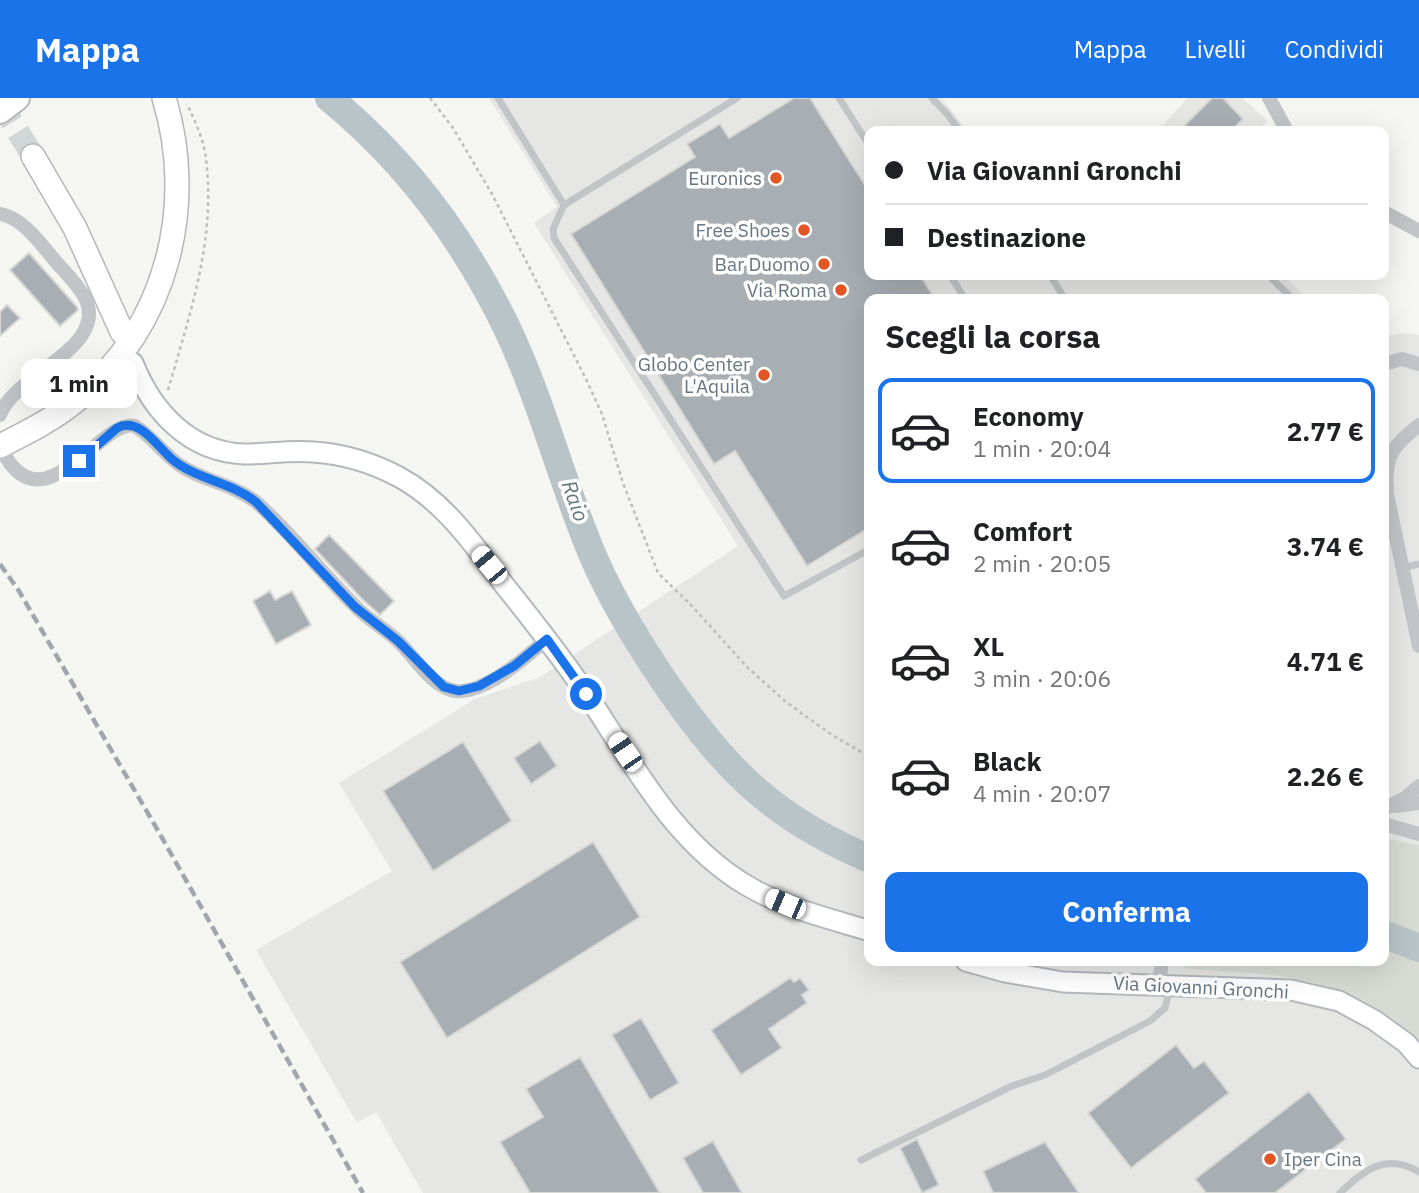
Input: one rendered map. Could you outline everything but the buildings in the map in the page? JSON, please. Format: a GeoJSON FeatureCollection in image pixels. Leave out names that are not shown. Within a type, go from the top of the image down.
{"type":"FeatureCollection","features":[{"type":"Feature","properties":{"kind":"highway"},"geometry":{"type":"LineString","coordinates":[[0,111],[18,98]]}},
{"type":"Feature","properties":{"kind":"highway"},"geometry":{"type":"LineString","coordinates":[[0,446],[34,429],[71,405],[104,374],[136,333],[158,289],[171,248],[178,205],[176,152],[164,98]]}},
{"type":"Feature","properties":{"kind":"highway"},"geometry":{"type":"LineString","coordinates":[[33,156],[75,228],[122,332]]}},
{"type":"Feature","properties":{"kind":"main road"},"geometry":{"type":"LineString","coordinates":[[133,363],[144,388],[161,413],[182,433],[216,449],[244,454],[298,451],[334,454],[378,467],[407,481],[454,523],[547,639],[667,813],[713,861],[763,894],[864,929]]}},
{"type":"Feature","properties":{"kind":"main road","name":"Via Giovanni Gronchi"},"geometry":{"type":"LineString","coordinates":[[983,966],[1063,982],[1291,990],[1339,1001],[1374,1020],[1406,1043],[1419,1058]]}},
{"type":"Feature","properties":{"kind":"street"},"geometry":{"type":"LineString","coordinates":[[1269,98],[1284,126]]}},
{"type":"Feature","properties":{"kind":"street"},"geometry":{"type":"LineString","coordinates":[[0,214],[19,223],[48,253],[84,295],[90,314],[86,330],[77,342],[18,388],[6,402],[0,415]]}},
{"type":"Feature","properties":{"kind":"street"},"geometry":{"type":"LineString","coordinates":[[1389,215],[1419,231]]}},
{"type":"Feature","properties":{"kind":"street"},"geometry":{"type":"LineString","coordinates":[[1389,363],[1402,359],[1419,364]]}},
{"type":"Feature","properties":{"kind":"street"},"geometry":{"type":"LineString","coordinates":[[0,446],[10,462],[25,475],[34,478],[50,477],[79,461],[117,428],[124,425],[135,426],[181,466],[239,491],[256,502],[355,607],[398,641],[437,682],[449,690],[465,690],[491,680],[525,658],[547,639]]}},
{"type":"Feature","properties":{"kind":"street"},"geometry":{"type":"LineString","coordinates":[[1389,458],[1398,443],[1419,425]]}},
{"type":"Feature","properties":{"kind":"street"},"geometry":{"type":"LineString","coordinates":[[1389,502],[1419,646]]}},
{"type":"Feature","properties":{"kind":"street"},"geometry":{"type":"LineString","coordinates":[[1389,805],[1419,786]]}},
{"type":"Feature","properties":{"kind":"street"},"geometry":{"type":"LineString","coordinates":[[1389,807],[1419,803]]}},
{"type":"Feature","properties":{"kind":"street"},"geometry":{"type":"LineString","coordinates":[[1389,824],[1419,828]]}},
{"type":"Feature","properties":{"kind":"street"},"geometry":{"type":"LineString","coordinates":[[1389,825],[1419,834]]}},
{"type":"Feature","properties":{"kind":"street"},"geometry":{"type":"LineString","coordinates":[[1163,966],[1165,984]]}},
{"type":"Feature","properties":{"kind":"lane"},"geometry":{"type":"LineString","coordinates":[[498,98],[564,205]]}},
{"type":"Feature","properties":{"kind":"lane"},"geometry":{"type":"LineString","coordinates":[[737,98],[564,205],[553,229],[554,238],[784,596],[864,552]]}},
{"type":"Feature","properties":{"kind":"lane"},"geometry":{"type":"LineString","coordinates":[[839,98],[864,138]]}},
{"type":"Feature","properties":{"kind":"lane"},"geometry":{"type":"LineString","coordinates":[[932,98],[956,126]]}},
{"type":"Feature","properties":{"kind":"lane"},"geometry":{"type":"LineString","coordinates":[[1273,280],[1288,294]]}},
{"type":"Feature","properties":{"kind":"lane"},"geometry":{"type":"LineString","coordinates":[[1401,568],[1419,564]]}},
{"type":"Feature","properties":{"kind":"lane"},"geometry":{"type":"LineString","coordinates":[[861,1160],[1012,1086],[1045,1075],[1150,1021],[1167,1006],[1165,984]]}},
{"type":"Feature","properties":{"kind":"lane"},"geometry":{"type":"LineString","coordinates":[[1340,1193],[1359,1176],[1380,1165],[1397,1163],[1419,1172]]}},
{"type":"Feature","properties":{"kind":"path"},"geometry":{"type":"LineString","coordinates":[[161,413],[187,325],[206,241],[208,219],[206,158],[202,140],[184,98]]}},
{"type":"Feature","properties":{"kind":"path"},"geometry":{"type":"LineString","coordinates":[[430,98],[453,128],[492,194],[586,379],[602,414],[623,483],[658,573],[748,668],[786,702],[832,735],[864,754]]}},
{"type":"Feature","properties":{"kind":"shaded area"},"geometry":{"type":"Polygon","coordinates":[[[489,98],[942,98],[963,126],[864,126],[864,280],[1288,280],[1303,294],[864,294],[864,966],[1389,966],[1389,336],[1400,333],[1419,335],[1419,1193],[423,1193],[376,1112],[357,1123],[256,950],[392,871],[339,783],[475,699],[540,677],[738,546],[534,223],[557,207],[489,98]]]}},
{"type":"Feature","properties":{"kind":"shaded area"},"geometry":{"type":"Polygon","coordinates":[[[1188,98],[1243,98],[1267,121],[1262,126],[1162,126],[1188,98]]]}},
{"type":"Feature","properties":{"kind":"shaded area"},"geometry":{"type":"Polygon","coordinates":[[[1389,839],[1419,845],[1419,1041],[1394,1019],[1368,1003],[1312,982],[1253,973],[1184,966],[1389,966],[1389,839]]]}},
{"type":"Feature","properties":{"kind":"waterway","name":"Raio"},"geometry":{"type":"LineString","coordinates":[[329,98],[383,147],[430,202],[489,293],[518,353],[588,544],[621,613],[662,678],[706,738],[751,786],[804,825],[864,856]]}},
{"type":"Feature","properties":{"kind":"waterway","name":"Raio"},"geometry":{"type":"LineString","coordinates":[[1389,936],[1419,948]]}},
{"type":"Feature","properties":{"kind":"tunnel"},"geometry":{"type":"LineString","coordinates":[[0,103],[33,156]]}},
{"type":"Feature","properties":{"kind":"railway"},"geometry":{"type":"LineString","coordinates":[[0,564],[19,591],[157,829],[363,1193]]}},
{"type":"Feature","properties":{"kind":"place","name":"Euronics"},"geometry":{"type":"Point","coordinates":[776,178]}},
{"type":"Feature","properties":{"kind":"place","name":"Free Shoes"},"geometry":{"type":"Point","coordinates":[804,230]}},
{"type":"Feature","properties":{"kind":"place","name":"Bar Duomo"},"geometry":{"type":"Point","coordinates":[824,264]}},
{"type":"Feature","properties":{"kind":"place","name":"Via Roma"},"geometry":{"type":"Point","coordinates":[841,290]}},
{"type":"Feature","properties":{"kind":"place","name":"Globo Center L'Aquila"},"geometry":{"type":"Point","coordinates":[764,375]}},
{"type":"Feature","properties":{"kind":"place","name":"Iper Cina"},"geometry":{"type":"Point","coordinates":[1270,1159]}},
{"type":"Feature","properties":{"kind":"route"},"geometry":{"type":"LineString","coordinates":[[79,461],[117,428],[131,424],[142,430],[181,466],[239,491],[256,502],[355,607],[398,641],[440,685],[459,691],[479,686],[514,666],[547,639],[586,694]]}}]}
